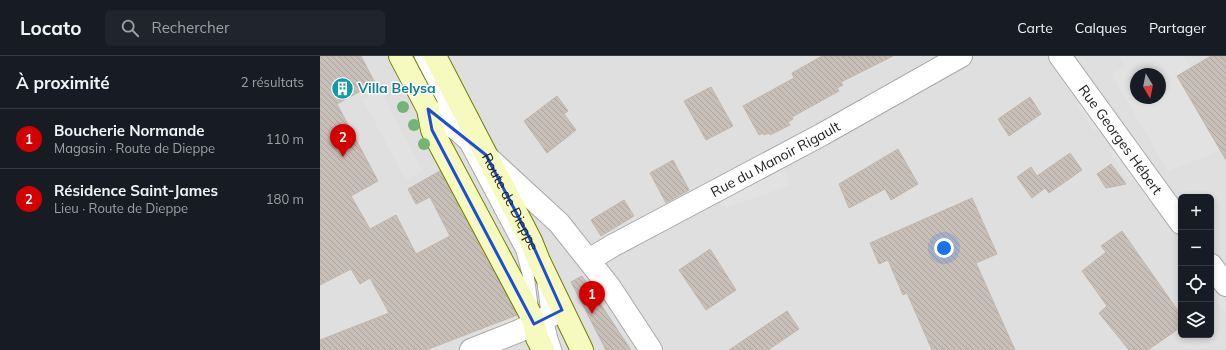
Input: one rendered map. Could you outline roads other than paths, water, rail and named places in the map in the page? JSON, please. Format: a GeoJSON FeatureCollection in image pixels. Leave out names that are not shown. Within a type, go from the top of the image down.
{"type":"FeatureCollection","features":[{"type":"Feature","properties":{"kind":"main road","name":"Route de Dieppe"},"geometry":{"type":"LineString","coordinates":[[400,56],[428,109],[432,130],[544,318],[582,350]]}},
{"type":"Feature","properties":{"kind":"main road","name":"Route de Dieppe"},"geometry":{"type":"LineString","coordinates":[[435,56],[532,241],[539,261],[544,318],[537,338],[543,350]]}},
{"type":"Feature","properties":{"kind":"street","name":"Rue du Manoir Rigault"},"geometry":{"type":"LineString","coordinates":[[589,260],[612,246],[821,135],[961,56]]}},
{"type":"Feature","properties":{"kind":"street","name":"Rue Georges Hébert"},"geometry":{"type":"LineString","coordinates":[[1060,56],[1178,219]]}},
{"type":"Feature","properties":{"kind":"street"},"geometry":{"type":"LineString","coordinates":[[428,109],[459,131],[559,223],[609,286],[651,350]]}},
{"type":"Feature","properties":{"kind":"street"},"geometry":{"type":"LineString","coordinates":[[1212,266],[1226,285]]}},
{"type":"Feature","properties":{"kind":"street"},"geometry":{"type":"LineString","coordinates":[[470,350],[544,318]]}},
{"type":"Feature","properties":{"kind":"lane"},"geometry":{"type":"LineString","coordinates":[[420,56],[522,251],[528,274],[556,350]]}},
{"type":"Feature","properties":{"kind":"place","name":"Villa Belysa"},"geometry":{"type":"Point","coordinates":[343,88]}},
{"type":"Feature","properties":{"kind":"place","name":"Résidence Saint-James"},"geometry":{"type":"Point","coordinates":[343,157]}},
{"type":"Feature","properties":{"kind":"place","name":"Boucherie Normande"},"geometry":{"type":"Point","coordinates":[592,314]}}]}
